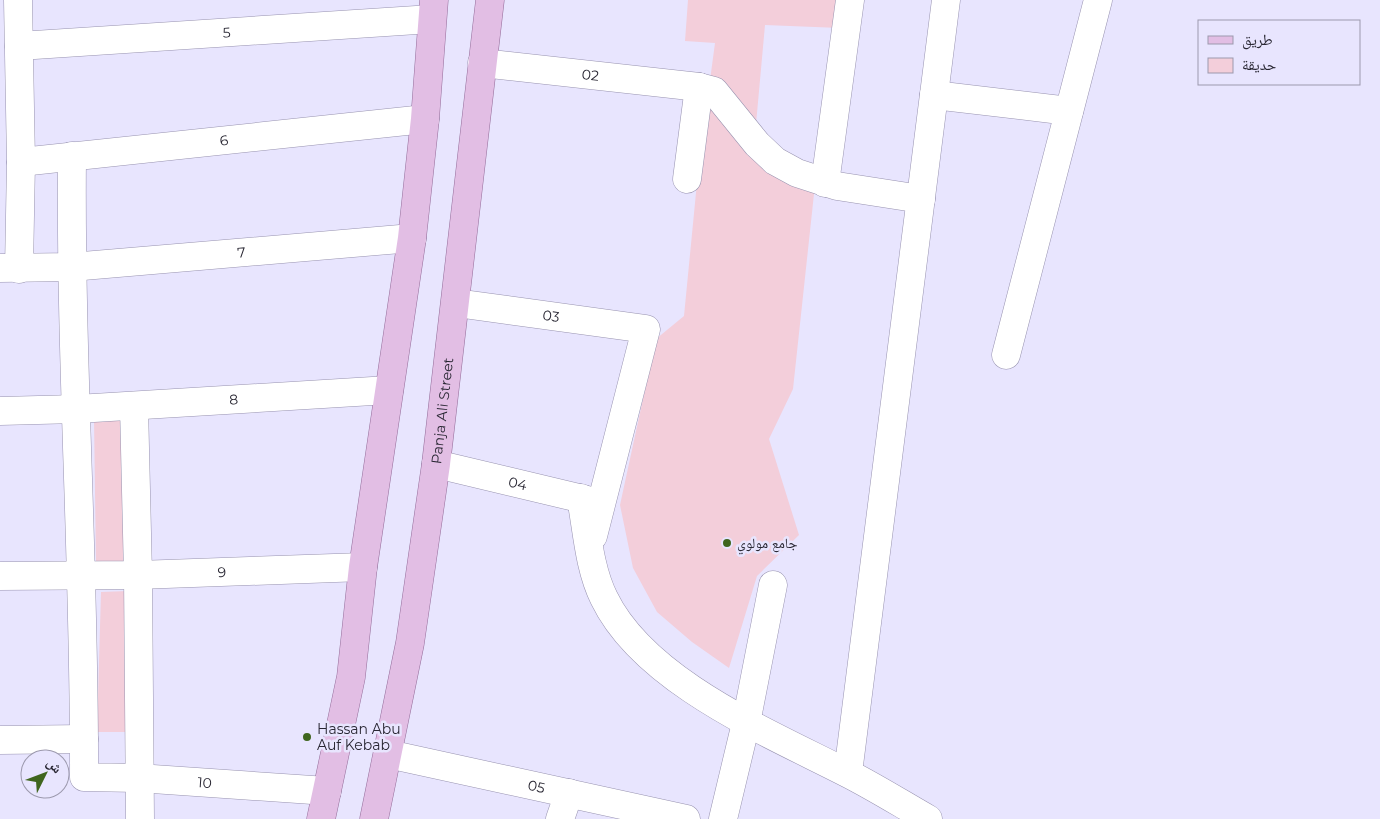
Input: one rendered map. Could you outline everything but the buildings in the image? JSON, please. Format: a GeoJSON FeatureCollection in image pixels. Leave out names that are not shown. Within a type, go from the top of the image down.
{"type":"FeatureCollection","features":[{"type":"Feature","properties":{"kind":"main road","name":"Panja Ali Street"},"geometry":{"type":"LineString","coordinates":[[374,819],[410,643],[436,464],[490,0]]}},
{"type":"Feature","properties":{"kind":"main road"},"geometry":{"type":"LineString","coordinates":[[321,819],[351,677],[363,567],[412,238],[425,119],[433,9]]}},
{"type":"Feature","properties":{"kind":"street"},"geometry":{"type":"LineString","coordinates":[[9,268],[22,162],[10,104],[19,46],[18,0]]}},
{"type":"Feature","properties":{"kind":"street"},"geometry":{"type":"LineString","coordinates":[[825,183],[850,0]]}},
{"type":"Feature","properties":{"kind":"street"},"geometry":{"type":"LineString","coordinates":[[848,773],[946,0]]}},
{"type":"Feature","properties":{"kind":"street"},"geometry":{"type":"LineString","coordinates":[[1006,354],[1098,0]]}},
{"type":"Feature","properties":{"kind":"street","name":"5"},"geometry":{"type":"LineString","coordinates":[[19,46],[433,9]]}},
{"type":"Feature","properties":{"kind":"street","name":"02"},"geometry":{"type":"LineString","coordinates":[[482,63],[699,87]]}},
{"type":"Feature","properties":{"kind":"street"},"geometry":{"type":"LineString","coordinates":[[687,179],[699,87],[714,91],[757,144],[775,161],[797,173],[825,183],[921,199]]}},
{"type":"Feature","properties":{"kind":"street"},"geometry":{"type":"LineString","coordinates":[[934,95],[1069,111]]}},
{"type":"Feature","properties":{"kind":"street","name":"6"},"geometry":{"type":"LineString","coordinates":[[22,162],[425,119]]}},
{"type":"Feature","properties":{"kind":"street"},"geometry":{"type":"LineString","coordinates":[[0,740],[84,739],[77,409],[71,267],[72,156]]}},
{"type":"Feature","properties":{"kind":"street","name":"7"},"geometry":{"type":"LineString","coordinates":[[9,268],[71,267],[412,238]]}},
{"type":"Feature","properties":{"kind":"street","name":"03"},"geometry":{"type":"LineString","coordinates":[[456,302],[646,329],[591,500]]}},
{"type":"Feature","properties":{"kind":"street","name":"8"},"geometry":{"type":"LineString","coordinates":[[0,411],[134,406],[389,390]]}},
{"type":"Feature","properties":{"kind":"street"},"geometry":{"type":"LineString","coordinates":[[134,406],[138,575],[138,778],[140,819]]}},
{"type":"Feature","properties":{"kind":"street","name":"04"},"geometry":{"type":"LineString","coordinates":[[436,464],[591,500]]}},
{"type":"Feature","properties":{"kind":"street"},"geometry":{"type":"LineString","coordinates":[[591,500],[590,547],[603,596],[614,616],[643,650],[681,681],[746,723],[848,773],[928,819]]}},
{"type":"Feature","properties":{"kind":"street","name":"9"},"geometry":{"type":"LineString","coordinates":[[0,576],[138,575],[363,567]]}},
{"type":"Feature","properties":{"kind":"street"},"geometry":{"type":"LineString","coordinates":[[723,819],[746,723],[773,585]]}},
{"type":"Feature","properties":{"kind":"street","name":"10"},"geometry":{"type":"LineString","coordinates":[[84,739],[84,776],[327,791]]}},
{"type":"Feature","properties":{"kind":"street","name":"05"},"geometry":{"type":"LineString","coordinates":[[388,754],[686,819]]}},
{"type":"Feature","properties":{"kind":"street"},"geometry":{"type":"LineString","coordinates":[[560,819],[568,793]]}},
{"type":"Feature","properties":{"kind":"green space"},"geometry":{"type":"Polygon","coordinates":[[[688,0],[842,0],[840,28],[765,25],[756,124],[772,149],[817,166],[793,389],[769,439],[799,535],[757,576],[729,668],[692,642],[657,612],[633,568],[620,505],[656,339],[684,316],[699,162],[715,43],[685,41],[688,0]]]}},
{"type":"Feature","properties":{"kind":"green space"},"geometry":{"type":"Polygon","coordinates":[[[122,418],[127,563],[96,563],[94,419],[122,418]]]}},
{"type":"Feature","properties":{"kind":"green space"},"geometry":{"type":"Polygon","coordinates":[[[128,591],[127,732],[97,732],[101,592],[128,591]]]}},
{"type":"Feature","properties":{"kind":"place","name":"جامع مولوي"},"geometry":{"type":"Point","coordinates":[727,543]}},
{"type":"Feature","properties":{"kind":"place","name":"Hassan Abu Auf Kebab"},"geometry":{"type":"Point","coordinates":[307,737]}}]}
